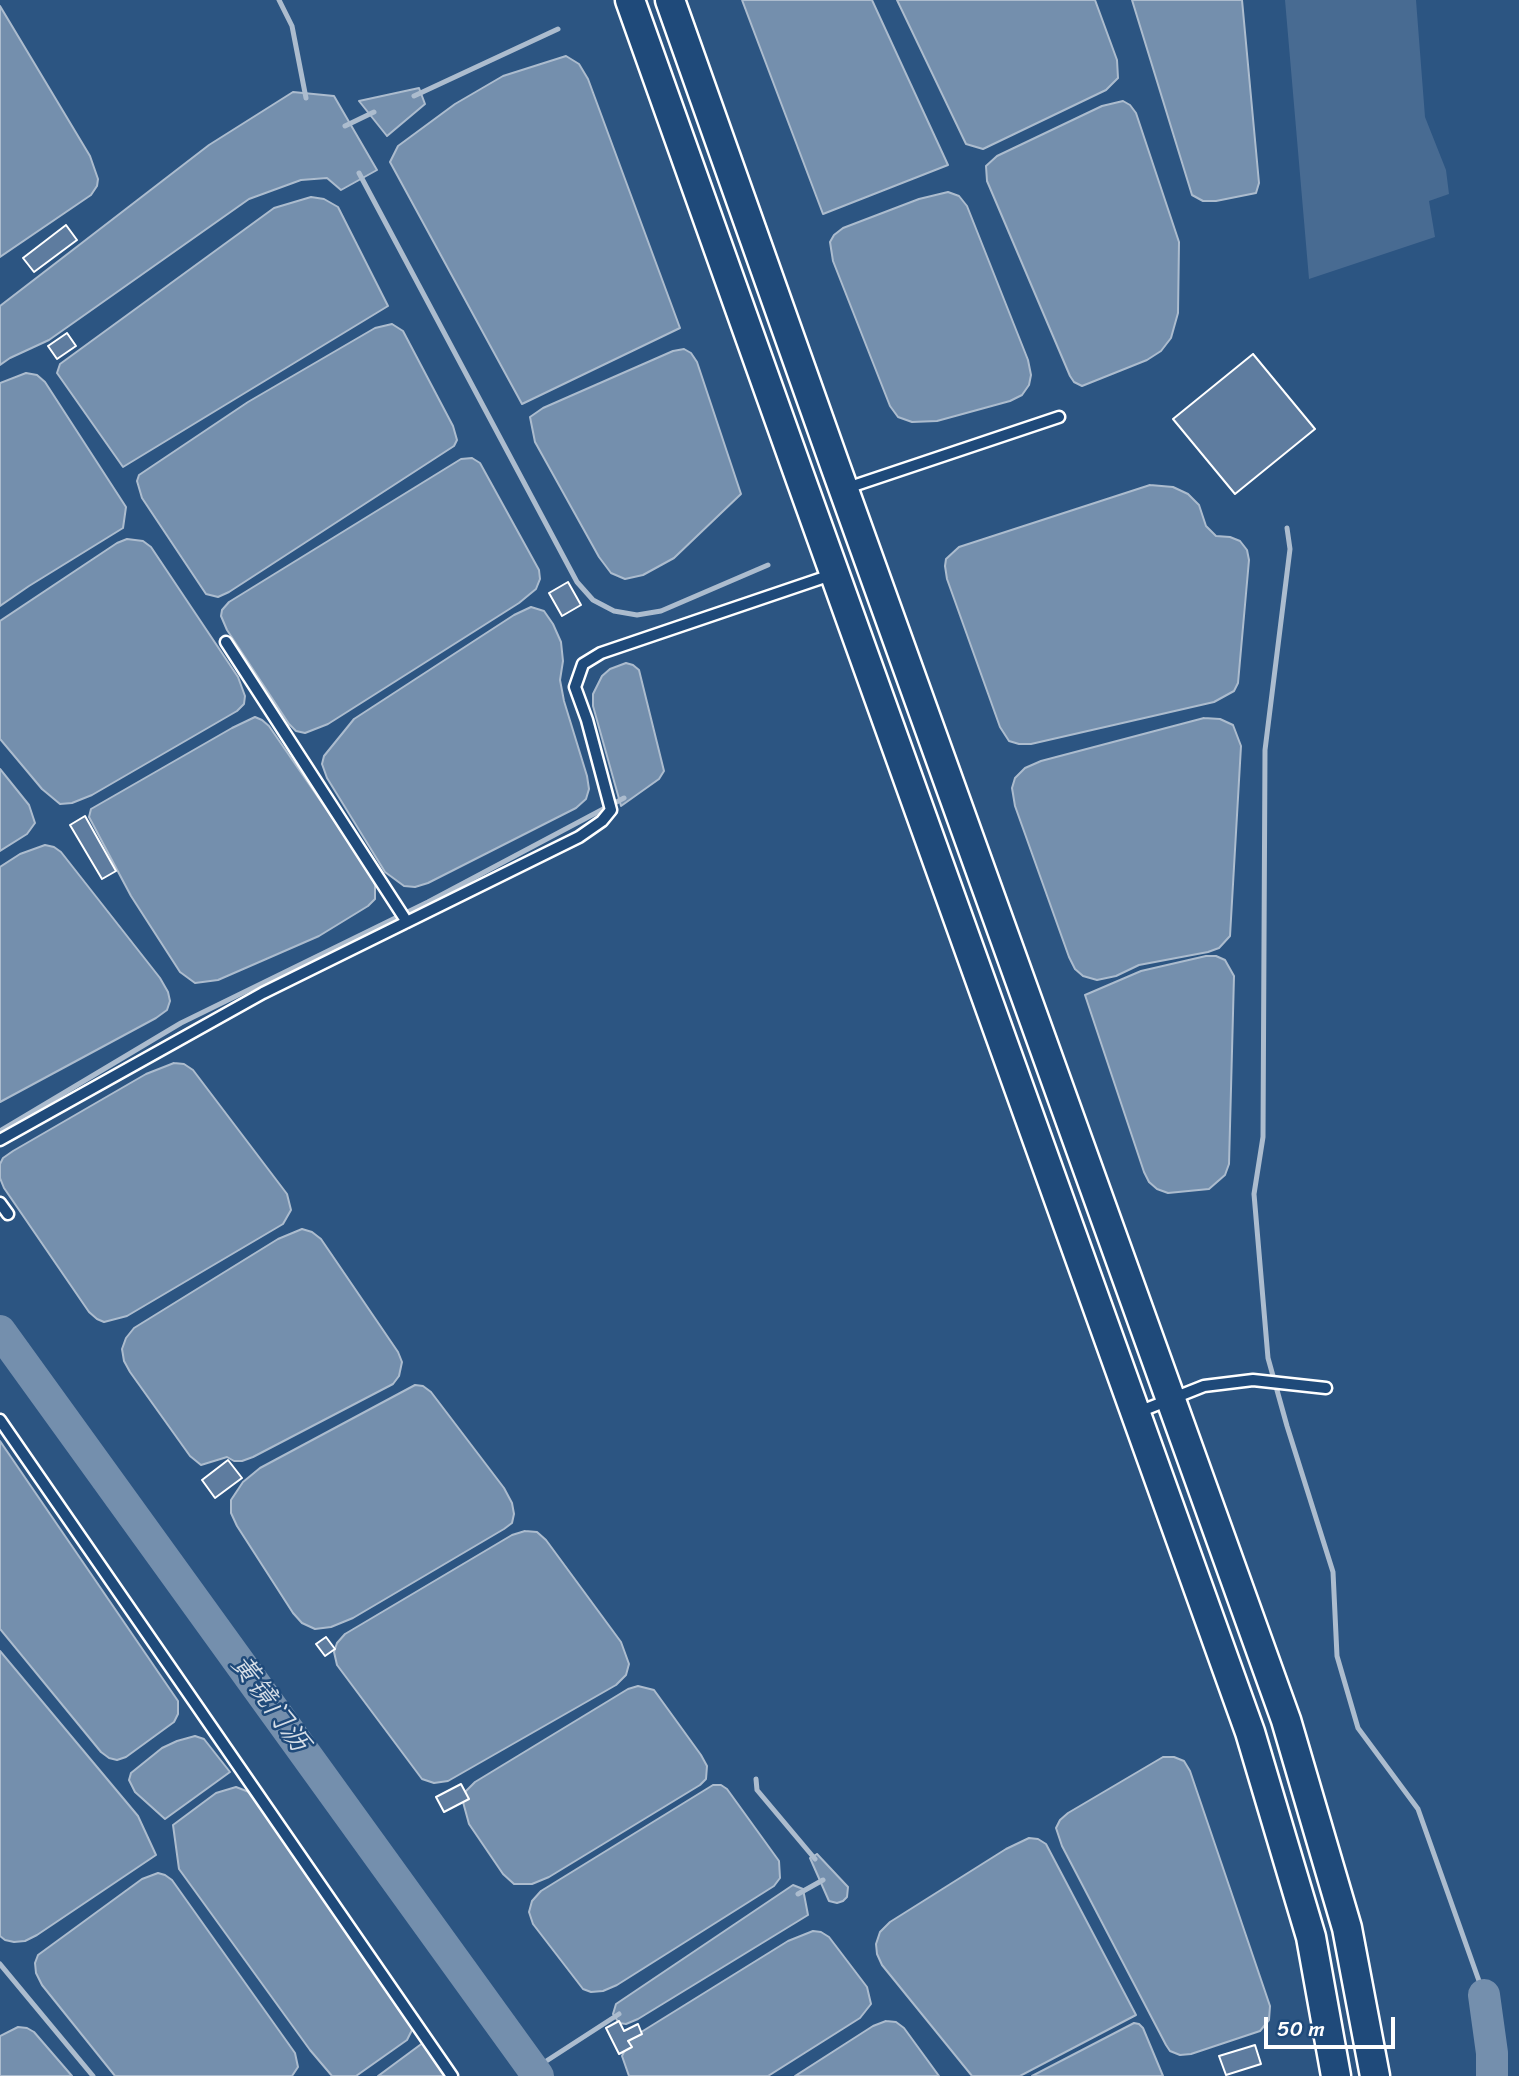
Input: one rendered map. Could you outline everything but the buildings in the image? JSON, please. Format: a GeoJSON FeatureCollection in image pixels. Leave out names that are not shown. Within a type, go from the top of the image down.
{"type":"FeatureCollection","features":[{"type":"Feature","properties":{"kind":"main road"},"geometry":{"type":"LineString","coordinates":[[631,0],[1250,1732],[1311,1937],[1336,2076]]}},
{"type":"Feature","properties":{"kind":"main road"},"geometry":{"type":"LineString","coordinates":[[670,0],[1286,1720],[1347,1928],[1375,2076]]}},
{"type":"Feature","properties":{"kind":"lane"},"geometry":{"type":"LineString","coordinates":[[844,489],[1059,416]]}},
{"type":"Feature","properties":{"kind":"lane"},"geometry":{"type":"LineString","coordinates":[[0,1140],[263,993],[579,837],[602,821],[611,810],[587,720],[575,687],[583,664],[601,653],[834,574]]}},
{"type":"Feature","properties":{"kind":"lane"},"geometry":{"type":"LineString","coordinates":[[226,642],[407,922]]}},
{"type":"Feature","properties":{"kind":"lane"},"geometry":{"type":"LineString","coordinates":[[0,1203],[8,1214]]}},
{"type":"Feature","properties":{"kind":"lane"},"geometry":{"type":"LineString","coordinates":[[1136,1413],[1204,1386],[1252,1380],[1326,1388]]}},
{"type":"Feature","properties":{"kind":"lane"},"geometry":{"type":"LineString","coordinates":[[0,1420],[452,2076]]}},
{"type":"Feature","properties":{"kind":"shaded area"},"geometry":{"type":"Polygon","coordinates":[[[742,0],[872,0],[948,165],[823,214],[742,0]]]}},
{"type":"Feature","properties":{"kind":"shaded area"},"geometry":{"type":"Polygon","coordinates":[[[897,0],[1095,0],[1117,60],[1118,78],[1106,90],[983,149],[966,144],[897,0]]]}},
{"type":"Feature","properties":{"kind":"shaded area"},"geometry":{"type":"Polygon","coordinates":[[[1132,0],[1242,0],[1259,183],[1256,193],[1216,201],[1203,201],[1192,195],[1132,0]]]}},
{"type":"Feature","properties":{"kind":"shaded area"},"geometry":{"type":"Polygon","coordinates":[[[1285,0],[1416,0],[1425,117],[1446,170],[1449,194],[1429,201],[1435,237],[1309,279],[1285,0]]]}},
{"type":"Feature","properties":{"kind":"shaded area"},"geometry":{"type":"Polygon","coordinates":[[[0,6],[90,156],[98,179],[91,195],[0,257],[0,6]]]}},
{"type":"Feature","properties":{"kind":"shaded area"},"geometry":{"type":"Polygon","coordinates":[[[566,56],[579,64],[588,79],[680,328],[522,404],[390,162],[398,146],[455,104],[503,76],[566,56]]]}},
{"type":"Feature","properties":{"kind":"shaded area"},"geometry":{"type":"Polygon","coordinates":[[[419,88],[425,104],[387,136],[359,101],[419,88]]]}},
{"type":"Feature","properties":{"kind":"shaded area"},"geometry":{"type":"Polygon","coordinates":[[[293,92],[334,96],[377,170],[341,190],[327,178],[301,180],[249,199],[49,340],[0,365],[0,306],[209,145],[293,92]]]}},
{"type":"Feature","properties":{"kind":"shaded area"},"geometry":{"type":"Polygon","coordinates":[[[1123,101],[1136,113],[1179,242],[1178,313],[1171,338],[1161,351],[1147,360],[1082,386],[1070,376],[987,181],[986,166],[997,156],[1102,106],[1123,101]]]}},
{"type":"Feature","properties":{"kind":"shaded area"},"geometry":{"type":"Polygon","coordinates":[[[948,192],[959,196],[967,206],[1028,360],[1031,375],[1029,385],[1022,395],[1010,401],[937,421],[912,422],[898,417],[890,406],[833,261],[830,242],[843,228],[919,199],[948,192]]]}},
{"type":"Feature","properties":{"kind":"shaded area"},"geometry":{"type":"Polygon","coordinates":[[[311,197],[324,199],[338,207],[388,306],[123,467],[57,373],[60,364],[274,208],[311,197]]]}},
{"type":"Feature","properties":{"kind":"shaded area"},"geometry":{"type":"Polygon","coordinates":[[[392,324],[403,331],[453,426],[457,440],[454,446],[229,592],[218,597],[206,594],[142,498],[137,481],[139,475],[248,402],[375,328],[392,324]]]}},
{"type":"Feature","properties":{"kind":"shaded area"},"geometry":{"type":"Polygon","coordinates":[[[684,349],[691,353],[697,362],[741,494],[674,558],[643,575],[625,579],[611,573],[599,557],[535,442],[530,417],[543,408],[673,351],[684,349]]]}},
{"type":"Feature","properties":{"kind":"shaded area"},"geometry":{"type":"Polygon","coordinates":[[[26,373],[37,375],[45,382],[126,507],[123,528],[0,606],[0,383],[26,373]]]}},
{"type":"Feature","properties":{"kind":"shaded area"},"geometry":{"type":"Polygon","coordinates":[[[472,458],[480,463],[539,570],[540,579],[536,589],[519,603],[328,724],[305,733],[296,731],[227,630],[221,616],[222,610],[229,602],[461,459],[472,458]]]}},
{"type":"Feature","properties":{"kind":"shaded area"},"geometry":{"type":"Polygon","coordinates":[[[1150,485],[1173,487],[1188,494],[1199,505],[1206,526],[1216,536],[1240,541],[1247,550],[1249,560],[1238,683],[1234,691],[1214,702],[1031,744],[1009,741],[1000,727],[947,579],[946,559],[959,547],[1150,485]]]}},
{"type":"Feature","properties":{"kind":"shaded area"},"geometry":{"type":"Polygon","coordinates":[[[127,539],[143,541],[151,547],[238,677],[245,696],[244,704],[237,711],[92,795],[72,803],[60,804],[42,789],[0,739],[0,621],[127,539]]]}},
{"type":"Feature","properties":{"kind":"shaded area"},"geometry":{"type":"Polygon","coordinates":[[[531,607],[544,611],[561,642],[563,661],[560,680],[587,776],[589,789],[586,799],[576,808],[428,883],[415,887],[404,886],[385,872],[327,778],[322,764],[324,756],[354,719],[514,615],[531,607]]]}},
{"type":"Feature","properties":{"kind":"shaded area"},"geometry":{"type":"Polygon","coordinates":[[[626,663],[639,670],[664,771],[659,779],[621,806],[593,706],[593,694],[602,676],[610,669],[626,663]]]}},
{"type":"Feature","properties":{"kind":"shaded area"},"geometry":{"type":"Polygon","coordinates":[[[255,717],[269,726],[371,874],[375,885],[375,899],[319,936],[218,980],[195,983],[180,972],[131,896],[89,817],[91,809],[255,717]]]}},
{"type":"Feature","properties":{"kind":"shaded area"},"geometry":{"type":"Polygon","coordinates":[[[1204,718],[1220,719],[1233,725],[1241,746],[1230,936],[1219,948],[1208,952],[1139,965],[1116,976],[1097,980],[1083,976],[1075,969],[1069,957],[1015,806],[1012,788],[1015,778],[1025,768],[1041,761],[1204,718]]]}},
{"type":"Feature","properties":{"kind":"shaded area"},"geometry":{"type":"Polygon","coordinates":[[[0,769],[29,805],[35,823],[27,834],[0,851],[0,769]]]}},
{"type":"Feature","properties":{"kind":"shaded area"},"geometry":{"type":"Polygon","coordinates":[[[45,845],[61,852],[160,978],[170,1001],[167,1010],[156,1018],[0,1102],[0,867],[20,854],[45,845]]]}},
{"type":"Feature","properties":{"kind":"shaded area"},"geometry":{"type":"Polygon","coordinates":[[[1206,956],[1225,960],[1234,976],[1229,1164],[1225,1175],[1209,1189],[1168,1193],[1149,1182],[1144,1172],[1085,995],[1141,971],[1206,956]]]}},
{"type":"Feature","properties":{"kind":"shaded area"},"geometry":{"type":"Polygon","coordinates":[[[174,1063],[184,1064],[193,1070],[287,1194],[291,1210],[283,1224],[127,1316],[104,1322],[89,1312],[4,1188],[0,1178],[0,1164],[3,1158],[13,1151],[146,1074],[174,1063]]]}},
{"type":"Feature","properties":{"kind":"shaded area"},"geometry":{"type":"Polygon","coordinates":[[[302,1229],[321,1239],[398,1352],[402,1362],[399,1376],[393,1384],[253,1457],[234,1461],[227,1457],[201,1465],[190,1456],[130,1372],[122,1349],[126,1338],[134,1328],[278,1239],[302,1229]]]}},
{"type":"Feature","properties":{"kind":"shaded area"},"geometry":{"type":"Polygon","coordinates":[[[415,1385],[423,1386],[431,1392],[504,1488],[512,1503],[512,1523],[353,1618],[331,1627],[315,1629],[302,1623],[293,1613],[237,1526],[231,1513],[231,1500],[243,1482],[260,1468],[415,1385]]]}},
{"type":"Feature","properties":{"kind":"shaded area"},"geometry":{"type":"Polygon","coordinates":[[[0,1441],[178,1701],[178,1714],[174,1722],[126,1757],[117,1760],[101,1752],[0,1629],[0,1441]]]}},
{"type":"Feature","properties":{"kind":"shaded area"},"geometry":{"type":"Polygon","coordinates":[[[525,1531],[537,1532],[546,1540],[621,1642],[629,1664],[626,1675],[616,1685],[448,1781],[434,1783],[422,1779],[337,1665],[334,1652],[337,1643],[345,1634],[512,1535],[525,1531]]]}},
{"type":"Feature","properties":{"kind":"shaded area"},"geometry":{"type":"Polygon","coordinates":[[[0,1651],[138,1816],[156,1855],[37,1935],[25,1941],[14,1942],[0,1936],[0,1651]]]}},
{"type":"Feature","properties":{"kind":"shaded area"},"geometry":{"type":"Polygon","coordinates":[[[638,1686],[654,1690],[701,1755],[707,1766],[706,1779],[549,1877],[532,1884],[514,1884],[503,1874],[469,1824],[463,1802],[466,1791],[475,1782],[628,1689],[638,1686]]]}},
{"type":"Feature","properties":{"kind":"shaded area"},"geometry":{"type":"Polygon","coordinates":[[[195,1736],[204,1739],[230,1772],[165,1819],[135,1792],[129,1780],[131,1773],[162,1748],[195,1736]]]}},
{"type":"Feature","properties":{"kind":"shaded area"},"geometry":{"type":"Polygon","coordinates":[[[1163,1757],[1184,1761],[1190,1771],[1270,2006],[1269,2020],[1260,2031],[1191,2054],[1180,2055],[1170,2051],[1166,2045],[1062,1846],[1056,1828],[1068,1813],[1163,1757]]]}},
{"type":"Feature","properties":{"kind":"shaded area"},"geometry":{"type":"Polygon","coordinates":[[[713,1785],[721,1785],[727,1789],[779,1861],[780,1878],[774,1886],[617,1985],[603,1991],[591,1992],[583,1989],[533,1924],[529,1912],[532,1901],[541,1891],[713,1785]]]}},
{"type":"Feature","properties":{"kind":"shaded area"},"geometry":{"type":"Polygon","coordinates":[[[236,1787],[249,1792],[410,2019],[412,2030],[407,2040],[356,2076],[332,2076],[310,2050],[179,1869],[173,1825],[216,1793],[236,1787]]]}},
{"type":"Feature","properties":{"kind":"shaded area"},"geometry":{"type":"Polygon","coordinates":[[[1029,1838],[1046,1844],[1136,2015],[1020,2076],[972,2076],[882,1965],[876,1944],[880,1932],[890,1922],[1006,1849],[1029,1838]]]}},
{"type":"Feature","properties":{"kind":"shaded area"},"geometry":{"type":"Polygon","coordinates":[[[817,1854],[848,1887],[847,1897],[843,1901],[829,1901],[810,1858],[817,1854]]]}},
{"type":"Feature","properties":{"kind":"shaded area"},"geometry":{"type":"Polygon","coordinates":[[[158,1873],[172,1880],[295,2053],[298,2067],[292,2076],[115,2076],[42,1985],[36,1973],[38,1955],[142,1879],[158,1873]]]}},
{"type":"Feature","properties":{"kind":"shaded area"},"geometry":{"type":"Polygon","coordinates":[[[793,1885],[803,1889],[808,1915],[638,2019],[626,2024],[619,2023],[613,2014],[616,2004],[793,1885]]]}},
{"type":"Feature","properties":{"kind":"shaded area"},"geometry":{"type":"Polygon","coordinates":[[[813,1931],[829,1937],[867,1987],[871,2004],[860,2018],[768,2076],[629,2076],[622,2056],[630,2039],[788,1941],[813,1931]]]}},
{"type":"Feature","properties":{"kind":"shaded area"},"geometry":{"type":"Polygon","coordinates":[[[886,2021],[896,2022],[904,2028],[939,2076],[795,2076],[873,2026],[886,2021]]]}},
{"type":"Feature","properties":{"kind":"shaded area"},"geometry":{"type":"Polygon","coordinates":[[[1134,2023],[1143,2028],[1163,2076],[1032,2076],[1134,2023]]]}},
{"type":"Feature","properties":{"kind":"shaded area"},"geometry":{"type":"Polygon","coordinates":[[[18,2027],[34,2032],[72,2076],[0,2076],[0,2036],[18,2027]]]}},
{"type":"Feature","properties":{"kind":"shaded area"},"geometry":{"type":"Polygon","coordinates":[[[424,2042],[447,2076],[378,2076],[424,2042]]]}},
{"type":"Feature","properties":{"kind":"waterway"},"geometry":{"type":"LineString","coordinates":[[279,0],[292,26],[306,98]]}},
{"type":"Feature","properties":{"kind":"waterway"},"geometry":{"type":"LineString","coordinates":[[414,96],[558,29]]}},
{"type":"Feature","properties":{"kind":"waterway"},"geometry":{"type":"LineString","coordinates":[[345,126],[374,112]]}},
{"type":"Feature","properties":{"kind":"waterway"},"geometry":{"type":"LineString","coordinates":[[359,173],[577,582],[593,600],[614,611],[637,615],[661,611],[768,565]]}},
{"type":"Feature","properties":{"kind":"waterway"},"geometry":{"type":"LineString","coordinates":[[1287,528],[1290,549],[1265,750],[1263,1137],[1254,1194],[1268,1358],[1333,1572],[1337,1656],[1358,1728],[1418,1809],[1484,1995]]}},
{"type":"Feature","properties":{"kind":"waterway"},"geometry":{"type":"LineString","coordinates":[[0,1131],[181,1023],[428,902],[624,798]]}},
{"type":"Feature","properties":{"kind":"waterway","name":"黄镜门沥"},"geometry":{"type":"LineString","coordinates":[[0,1331],[538,2076]]}},
{"type":"Feature","properties":{"kind":"waterway"},"geometry":{"type":"LineString","coordinates":[[756,1779],[757,1790],[815,1859]]}},
{"type":"Feature","properties":{"kind":"waterway"},"geometry":{"type":"LineString","coordinates":[[798,1894],[823,1880]]}},
{"type":"Feature","properties":{"kind":"waterway"},"geometry":{"type":"LineString","coordinates":[[0,1964],[93,2076]]}},
{"type":"Feature","properties":{"kind":"waterway"},"geometry":{"type":"LineString","coordinates":[[1484,1995],[1492,2053],[1492,2076]]}},
{"type":"Feature","properties":{"kind":"waterway"},"geometry":{"type":"LineString","coordinates":[[534,2069],[619,2014]]}}]}
